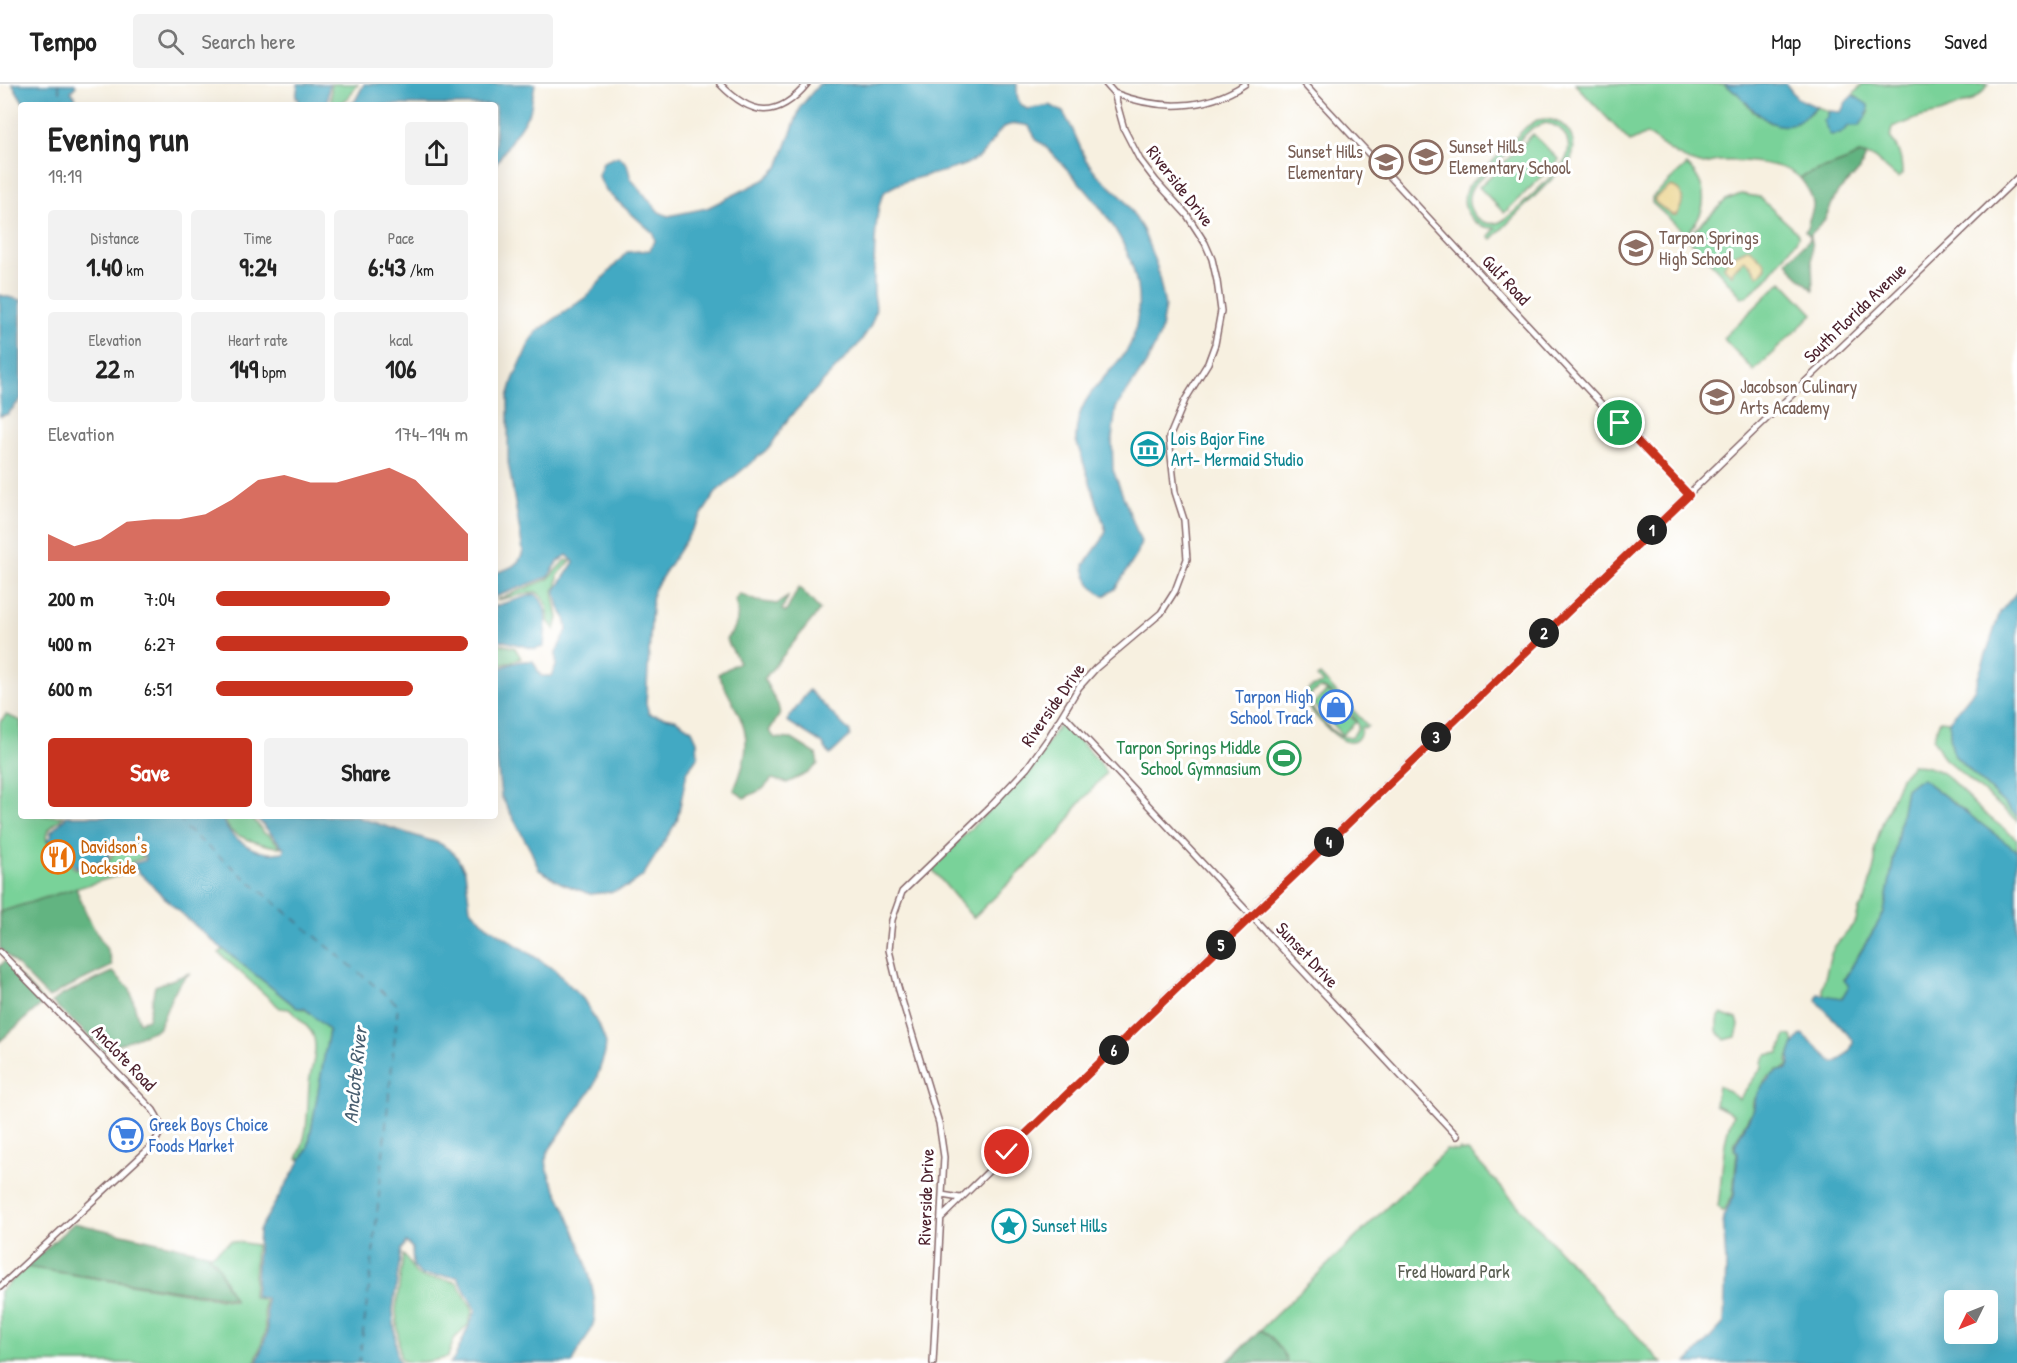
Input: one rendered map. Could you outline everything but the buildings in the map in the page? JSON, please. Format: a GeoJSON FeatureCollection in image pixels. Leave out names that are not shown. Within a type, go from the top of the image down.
{"type":"FeatureCollection","features":[{"type":"Feature","properties":{"kind":"street"},"geometry":{"type":"LineString","coordinates":[[720,84],[732,96],[748,106],[765,110],[774,109],[791,100],[807,84]]}},
{"type":"Feature","properties":{"kind":"street","name":"Riverside Drive"},"geometry":{"type":"LineString","coordinates":[[933,1363],[942,1217],[943,1143],[889,950],[892,920],[902,892],[992,806],[1027,768],[1079,687],[1096,668],[1156,618],[1166,607],[1175,591],[1187,559],[1187,545],[1184,520],[1174,492],[1169,438],[1185,400],[1208,363],[1218,334],[1221,311],[1217,281],[1212,259],[1205,243],[1187,215],[1140,160],[1124,129],[1114,93],[1106,84]]}},
{"type":"Feature","properties":{"kind":"street"},"geometry":{"type":"LineString","coordinates":[[1114,93],[1141,102],[1176,106],[1202,103],[1222,97],[1245,84]]}},
{"type":"Feature","properties":{"kind":"street","name":"Gulf Road"},"geometry":{"type":"LineString","coordinates":[[1304,84],[1689,495]]}},
{"type":"Feature","properties":{"kind":"street","name":"South Florida Avenue"},"geometry":{"type":"LineString","coordinates":[[942,1217],[1171,992],[2017,178]]}},
{"type":"Feature","properties":{"kind":"street","name":"Sunset Drive"},"geometry":{"type":"LineString","coordinates":[[1063,714],[1457,1136]]}},
{"type":"Feature","properties":{"kind":"street","name":"Anclote Road"},"geometry":{"type":"LineString","coordinates":[[0,952],[153,1110],[160,1121],[161,1130],[151,1147],[0,1287]]}},
{"type":"Feature","properties":{"kind":"street"},"geometry":{"type":"LineString","coordinates":[[942,1195],[960,1198]]}},
{"type":"Feature","properties":{"kind":"green space"},"geometry":{"type":"Polygon","coordinates":[[[331,84],[358,84],[343,102],[331,102],[331,84]]]}},
{"type":"Feature","properties":{"kind":"green space"},"geometry":{"type":"Polygon","coordinates":[[[1575,84],[1724,84],[1738,93],[1753,111],[1771,123],[1806,116],[1817,107],[1829,111],[1827,117],[1840,134],[1849,126],[1859,126],[1869,112],[1853,95],[1862,84],[1989,84],[1982,93],[1970,101],[1892,128],[1890,137],[1898,150],[1901,164],[1902,174],[1898,178],[1873,157],[1859,154],[1800,178],[1784,168],[1761,163],[1719,161],[1700,164],[1693,162],[1679,156],[1646,134],[1630,142],[1575,84]]]}},
{"type":"Feature","properties":{"kind":"green space"},"geometry":{"type":"Polygon","coordinates":[[[1546,119],[1560,123],[1565,128],[1572,139],[1571,160],[1492,239],[1489,236],[1496,228],[1480,225],[1466,210],[1464,203],[1467,187],[1526,127],[1537,120],[1546,119]],[[1546,123],[1532,128],[1473,186],[1469,195],[1470,209],[1478,218],[1492,224],[1500,222],[1514,212],[1565,161],[1568,155],[1568,142],[1563,132],[1546,123]]]}},
{"type":"Feature","properties":{"kind":"green space"},"geometry":{"type":"Polygon","coordinates":[[[1533,134],[1559,160],[1504,213],[1479,187],[1533,134]]]}},
{"type":"Feature","properties":{"kind":"green space"},"geometry":{"type":"Polygon","coordinates":[[[1859,154],[1866,156],[1860,170],[1837,193],[1824,221],[1811,234],[1813,290],[1794,272],[1787,261],[1810,239],[1805,231],[1808,228],[1813,203],[1800,178],[1859,154]]]}},
{"type":"Feature","properties":{"kind":"green space"},"geometry":{"type":"Polygon","coordinates":[[[1687,165],[1700,182],[1703,200],[1699,217],[1686,234],[1652,203],[1652,197],[1687,165]]]}},
{"type":"Feature","properties":{"kind":"green space"},"geometry":{"type":"Polygon","coordinates":[[[1741,194],[1759,197],[1799,234],[1797,240],[1766,279],[1746,297],[1742,297],[1687,237],[1726,200],[1741,194]]]}},
{"type":"Feature","properties":{"kind":"green space"},"geometry":{"type":"Polygon","coordinates":[[[1782,281],[1813,314],[1754,371],[1723,338],[1782,281]]]}},
{"type":"Feature","properties":{"kind":"green space"},"geometry":{"type":"Polygon","coordinates":[[[565,560],[571,561],[558,575],[557,585],[553,591],[558,618],[555,630],[548,621],[544,601],[536,592],[498,600],[498,599],[548,579],[565,560]]]}},
{"type":"Feature","properties":{"kind":"green space"},"geometry":{"type":"Polygon","coordinates":[[[799,587],[820,610],[764,679],[778,705],[780,714],[769,731],[775,738],[792,739],[816,754],[818,764],[808,773],[787,783],[772,779],[763,789],[744,798],[734,790],[745,756],[744,730],[718,674],[739,662],[726,639],[737,621],[735,600],[740,594],[756,601],[777,604],[788,597],[782,610],[786,612],[799,587]]]}},
{"type":"Feature","properties":{"kind":"green space"},"geometry":{"type":"Polygon","coordinates":[[[498,643],[515,648],[521,658],[498,666],[498,643]]]}},
{"type":"Feature","properties":{"kind":"green space"},"geometry":{"type":"Polygon","coordinates":[[[1320,675],[1368,726],[1365,728],[1362,726],[1355,741],[1350,742],[1337,737],[1321,722],[1308,705],[1306,694],[1308,690],[1323,684],[1317,677],[1320,675]],[[1320,688],[1311,694],[1309,701],[1311,707],[1335,733],[1347,737],[1353,736],[1358,728],[1354,717],[1337,698],[1320,688]]]}},
{"type":"Feature","properties":{"kind":"green space"},"geometry":{"type":"Polygon","coordinates":[[[1327,691],[1356,722],[1342,735],[1313,704],[1327,691]]]}},
{"type":"Feature","properties":{"kind":"green space"},"geometry":{"type":"Polygon","coordinates":[[[6,715],[18,720],[18,819],[60,819],[48,831],[46,839],[52,848],[55,848],[75,869],[110,860],[111,854],[139,845],[143,858],[131,862],[133,871],[0,912],[0,722],[6,715]]]}},
{"type":"Feature","properties":{"kind":"green space"},"geometry":{"type":"Polygon","coordinates":[[[1940,720],[1949,721],[1955,756],[2017,816],[2017,821],[1944,758],[1933,739],[1940,720]]]}},
{"type":"Feature","properties":{"kind":"green space"},"geometry":{"type":"Polygon","coordinates":[[[1062,721],[1101,764],[1106,773],[1076,808],[1059,835],[973,918],[931,868],[1028,772],[1062,721]]]}},
{"type":"Feature","properties":{"kind":"green space"},"geometry":{"type":"Polygon","coordinates":[[[1912,765],[1933,768],[1949,778],[1976,806],[2017,839],[2017,851],[1928,783],[1906,789],[1884,913],[1844,979],[1849,986],[1842,998],[1824,996],[1822,989],[1831,954],[1856,921],[1859,909],[1865,901],[1875,863],[1875,847],[1882,824],[1901,777],[1912,765]]]}},
{"type":"Feature","properties":{"kind":"green space"},"geometry":{"type":"Polygon","coordinates":[[[224,819],[253,819],[264,833],[281,847],[254,842],[240,836],[230,830],[224,819]]]}},
{"type":"Feature","properties":{"kind":"green space"},"geometry":{"type":"Polygon","coordinates":[[[76,888],[92,925],[109,953],[112,966],[49,998],[0,948],[0,912],[76,888]]]}},
{"type":"Feature","properties":{"kind":"green space"},"geometry":{"type":"Polygon","coordinates":[[[224,949],[297,1008],[310,1013],[329,1030],[308,1148],[301,1159],[297,1159],[306,1131],[310,1079],[315,1052],[312,1033],[289,1009],[280,1008],[219,953],[224,949]]]}},
{"type":"Feature","properties":{"kind":"green space"},"geometry":{"type":"Polygon","coordinates":[[[5,961],[44,1002],[0,1041],[0,966],[5,961]]]}},
{"type":"Feature","properties":{"kind":"green space"},"geometry":{"type":"Polygon","coordinates":[[[113,972],[130,989],[139,1022],[148,1019],[155,986],[190,973],[174,992],[158,1029],[104,1050],[52,1002],[64,994],[113,972]]]}},
{"type":"Feature","properties":{"kind":"green space"},"geometry":{"type":"Polygon","coordinates":[[[1721,1014],[1737,1018],[1739,1025],[1736,1037],[1725,1040],[1717,1031],[1717,1020],[1721,1014]]]}},
{"type":"Feature","properties":{"kind":"green space"},"geometry":{"type":"Polygon","coordinates":[[[1786,1035],[1792,1036],[1794,1044],[1787,1061],[1789,1066],[1780,1071],[1777,1070],[1775,1074],[1766,1078],[1753,1101],[1753,1109],[1735,1142],[1734,1150],[1737,1152],[1733,1195],[1724,1211],[1721,1211],[1718,1206],[1723,1160],[1726,1137],[1733,1114],[1715,1105],[1718,1085],[1739,1099],[1762,1067],[1766,1055],[1779,1053],[1786,1035]]]}},
{"type":"Feature","properties":{"kind":"green space","name":"Fred Howard Park"},"geometry":{"type":"Polygon","coordinates":[[[1460,1149],[1468,1151],[1662,1363],[1226,1363],[1446,1150],[1459,1151],[1460,1149]]]}},
{"type":"Feature","properties":{"kind":"green space"},"geometry":{"type":"Polygon","coordinates":[[[74,1223],[211,1254],[209,1257],[219,1267],[224,1282],[234,1299],[26,1267],[74,1223]]]}},
{"type":"Feature","properties":{"kind":"green space"},"geometry":{"type":"Polygon","coordinates":[[[231,1241],[256,1245],[253,1297],[264,1300],[265,1333],[255,1363],[0,1363],[0,1291],[26,1267],[234,1301],[215,1261],[209,1257],[231,1241]]]}},
{"type":"Feature","properties":{"kind":"green space"},"geometry":{"type":"Polygon","coordinates":[[[403,1255],[418,1275],[457,1283],[473,1309],[468,1325],[454,1339],[448,1357],[420,1362],[403,1361],[400,1357],[396,1310],[403,1255]]]}},
{"type":"Feature","properties":{"kind":"green space"},"geometry":{"type":"Polygon","coordinates":[[[1260,1330],[1276,1344],[1284,1354],[1287,1363],[1228,1363],[1260,1330]]]}},
{"type":"Feature","properties":{"kind":"sand"},"geometry":{"type":"Polygon","coordinates":[[[1671,186],[1679,191],[1682,198],[1681,207],[1676,215],[1672,215],[1654,199],[1671,186]]]}},
{"type":"Feature","properties":{"kind":"sand"},"geometry":{"type":"Polygon","coordinates":[[[1749,248],[1764,262],[1766,267],[1758,276],[1752,266],[1744,260],[1732,275],[1724,267],[1728,258],[1749,248]]]}},
{"type":"Feature","properties":{"kind":"water"},"geometry":{"type":"Polygon","coordinates":[[[12,84],[75,84],[76,86],[71,91],[78,102],[23,102],[12,84]]]}},
{"type":"Feature","properties":{"kind":"water"},"geometry":{"type":"Polygon","coordinates":[[[298,84],[329,84],[327,102],[298,102],[299,99],[296,98],[298,84]]]}},
{"type":"Feature","properties":{"kind":"water"},"geometry":{"type":"Polygon","coordinates":[[[364,84],[535,84],[530,112],[498,160],[498,102],[355,101],[364,84]]]}},
{"type":"Feature","properties":{"kind":"water"},"geometry":{"type":"Polygon","coordinates":[[[819,84],[1017,84],[1017,95],[1023,107],[1027,109],[1050,105],[1063,112],[1086,160],[1097,174],[1124,199],[1143,230],[1157,267],[1165,306],[1160,335],[1146,364],[1116,408],[1112,438],[1113,470],[1141,542],[1137,555],[1115,589],[1104,596],[1093,587],[1084,565],[1106,531],[1076,440],[1077,426],[1080,413],[1091,392],[1127,350],[1133,338],[1137,320],[1138,294],[1133,269],[1124,246],[1111,223],[1078,181],[1043,144],[1037,141],[1029,126],[1009,125],[1003,128],[983,153],[965,165],[907,181],[886,191],[882,197],[876,223],[874,295],[876,308],[868,330],[858,345],[788,419],[770,447],[717,491],[653,591],[646,703],[649,714],[675,719],[692,730],[697,741],[698,756],[687,772],[677,821],[643,876],[629,886],[612,892],[590,894],[561,883],[539,870],[501,796],[498,770],[498,670],[513,663],[533,661],[541,676],[551,676],[556,666],[556,652],[567,630],[565,617],[559,608],[555,591],[574,562],[567,555],[558,562],[548,577],[498,596],[498,572],[516,563],[523,551],[508,462],[508,397],[513,380],[536,332],[586,297],[627,252],[650,250],[655,241],[653,233],[607,192],[598,176],[603,162],[618,156],[627,164],[631,179],[659,212],[668,216],[707,208],[764,180],[778,167],[801,106],[819,84]]]}},
{"type":"Feature","properties":{"kind":"water"},"geometry":{"type":"Polygon","coordinates":[[[1724,84],[1786,84],[1797,98],[1817,107],[1798,122],[1781,125],[1765,119],[1724,84]]]}},
{"type":"Feature","properties":{"kind":"water"},"geometry":{"type":"Polygon","coordinates":[[[1853,95],[1868,105],[1865,119],[1859,126],[1849,126],[1840,134],[1830,135],[1823,121],[1829,111],[1841,112],[1853,95]]]}},
{"type":"Feature","properties":{"kind":"water"},"geometry":{"type":"Polygon","coordinates":[[[0,295],[18,299],[18,402],[8,414],[0,416],[0,295]]]}},
{"type":"Feature","properties":{"kind":"water"},"geometry":{"type":"Polygon","coordinates":[[[2017,592],[2017,816],[1955,756],[1949,721],[1974,690],[2000,612],[2017,592]]]}},
{"type":"Feature","properties":{"kind":"water"},"geometry":{"type":"Polygon","coordinates":[[[535,594],[543,604],[545,611],[544,647],[535,649],[498,640],[498,605],[535,594]]]}},
{"type":"Feature","properties":{"kind":"water"},"geometry":{"type":"Polygon","coordinates":[[[809,690],[850,732],[850,736],[830,755],[822,743],[787,721],[809,690]]]}},
{"type":"Feature","properties":{"kind":"water"},"geometry":{"type":"Polygon","coordinates":[[[1922,779],[2017,851],[2017,1363],[1687,1363],[1724,1323],[1726,1263],[1723,1217],[1734,1196],[1738,1152],[1735,1150],[1736,1143],[1754,1109],[1755,1099],[1773,1074],[1787,1069],[1790,1065],[1792,1048],[1802,1034],[1834,1063],[1844,1057],[1851,1047],[1853,1040],[1816,1000],[1818,994],[1842,998],[1849,986],[1844,980],[1884,913],[1906,789],[1922,779]]]}},
{"type":"Feature","properties":{"kind":"water","name":"Anclote River"},"geometry":{"type":"Polygon","coordinates":[[[64,819],[223,819],[228,829],[239,840],[261,852],[272,853],[283,852],[284,848],[258,819],[363,819],[441,844],[455,854],[465,871],[470,908],[486,925],[555,970],[584,1000],[606,1043],[594,1086],[547,1153],[546,1160],[551,1179],[579,1243],[594,1301],[595,1313],[592,1326],[573,1363],[450,1363],[454,1359],[476,1310],[457,1277],[421,1275],[413,1266],[412,1248],[406,1242],[401,1250],[393,1310],[397,1357],[401,1363],[257,1363],[267,1333],[266,1298],[255,1297],[259,1230],[308,1148],[329,1030],[304,1008],[297,1008],[204,933],[138,872],[133,864],[146,860],[140,842],[108,852],[109,858],[76,867],[56,845],[53,847],[47,840],[52,835],[50,833],[64,819]]]}},
{"type":"Feature","properties":{"kind":"ferry route"},"geometry":{"type":"LineString","coordinates":[[58,84],[63,102]]}},
{"type":"Feature","properties":{"kind":"ferry route"},"geometry":{"type":"LineString","coordinates":[[181,819],[184,827],[398,1005],[372,1264],[359,1363]]}},
{"type":"Feature","properties":{"kind":"place","name":"Sunset Hills Elementary School"},"geometry":{"type":"Point","coordinates":[1426,157]}},
{"type":"Feature","properties":{"kind":"place","name":"Sunset Hills Elementary"},"geometry":{"type":"Point","coordinates":[1386,162]}},
{"type":"Feature","properties":{"kind":"place","name":"Tarpon Springs High School"},"geometry":{"type":"Point","coordinates":[1636,248]}},
{"type":"Feature","properties":{"kind":"place","name":"Jacobson Culinary Arts Academy"},"geometry":{"type":"Point","coordinates":[1717,397]}},
{"type":"Feature","properties":{"kind":"place","name":"Lois Bajor Fine Art- Mermaid Studio"},"geometry":{"type":"Point","coordinates":[1148,449]}},
{"type":"Feature","properties":{"kind":"place","name":"Tarpon High School Track"},"geometry":{"type":"Point","coordinates":[1336,707]}},
{"type":"Feature","properties":{"kind":"place","name":"Tarpon Springs Middle School Gymnasium"},"geometry":{"type":"Point","coordinates":[1284,758]}},
{"type":"Feature","properties":{"kind":"place","name":"Davidson's Dockside"},"geometry":{"type":"Point","coordinates":[58,857]}},
{"type":"Feature","properties":{"kind":"place","name":"Greek Boys Choice Foods Market"},"geometry":{"type":"Point","coordinates":[126,1135]}},
{"type":"Feature","properties":{"kind":"place","name":"Sunset Hills"},"geometry":{"type":"Point","coordinates":[1009,1226]}},
{"type":"Feature","properties":{"kind":"route"},"geometry":{"type":"LineString","coordinates":[[1007,1152],[1689,495],[1620,423]]}}]}
